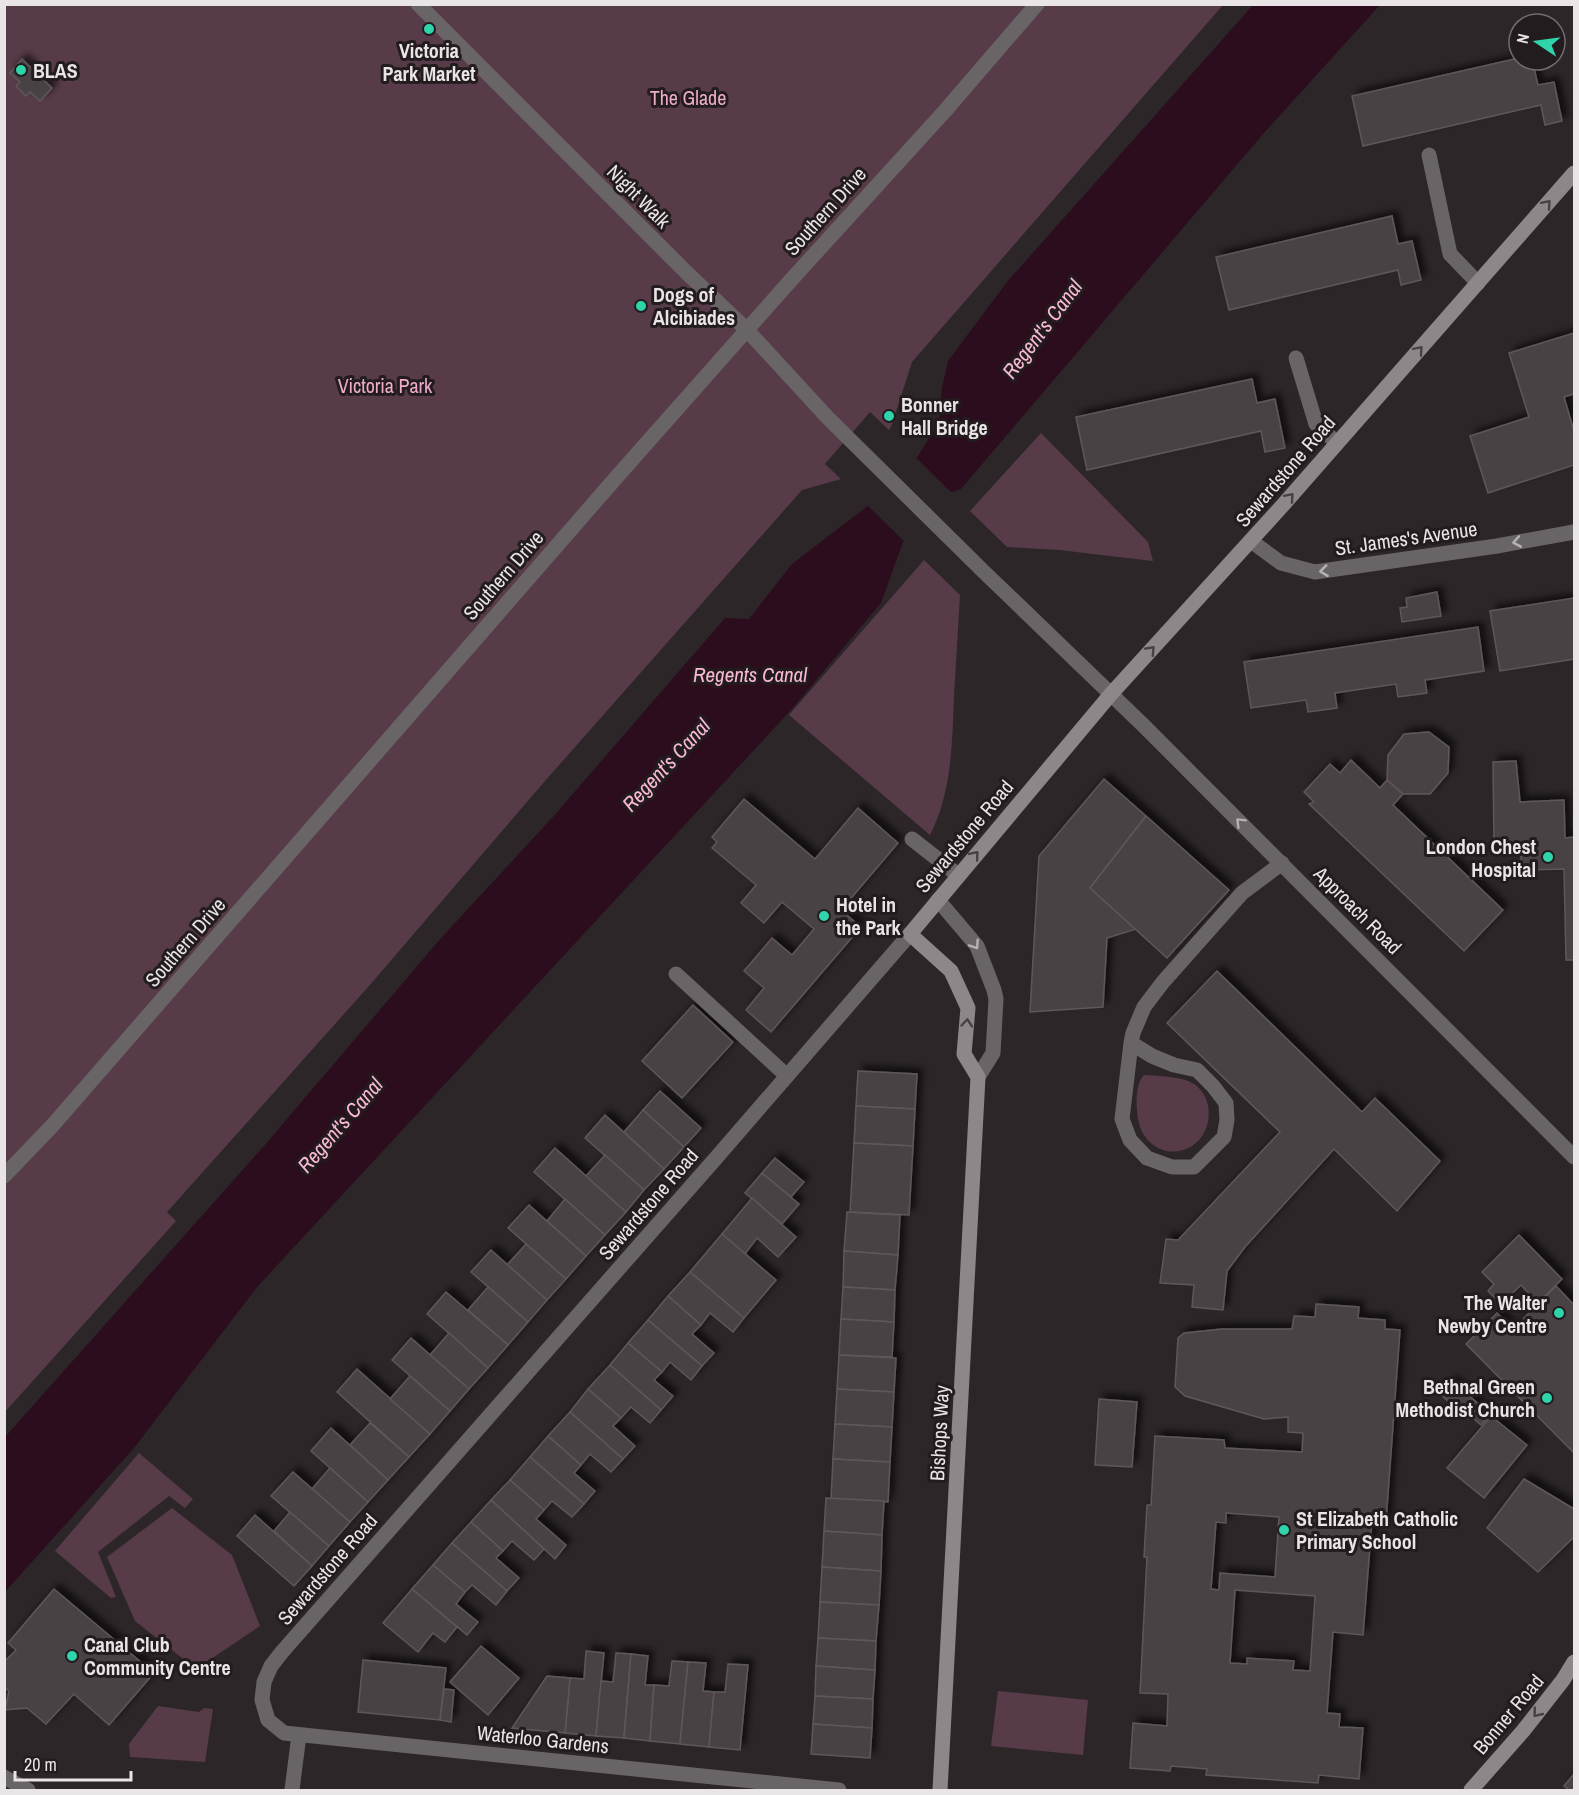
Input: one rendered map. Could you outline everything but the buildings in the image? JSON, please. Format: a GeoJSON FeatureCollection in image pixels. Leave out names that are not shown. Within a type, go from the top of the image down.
{"type":"FeatureCollection","features":[{"type":"Feature","properties":{"kind":"main road","name":"Sewardstone Road"},"geometry":{"type":"LineString","coordinates":[[910,934],[1111,694],[1251,541],[1575,173]]}},
{"type":"Feature","properties":{"kind":"main road"},"geometry":{"type":"LineString","coordinates":[[910,934],[951,971],[968,1008],[964,1054],[978,1077]]}},
{"type":"Feature","properties":{"kind":"main road","name":"Bishops Way"},"geometry":{"type":"LineString","coordinates":[[940,1791],[978,1077]]}},
{"type":"Feature","properties":{"kind":"main road","name":"Bonner Road"},"geometry":{"type":"LineString","coordinates":[[1471,1791],[1542,1706],[1575,1662]]}},
{"type":"Feature","properties":{"kind":"street","name":"Night Walk"},"geometry":{"type":"LineString","coordinates":[[418,4],[747,330],[828,418],[983,571]]}},
{"type":"Feature","properties":{"kind":"street","name":"Southern Drive"},"geometry":{"type":"LineString","coordinates":[[4,1176],[52,1126],[608,486],[944,112],[1037,4]]}},
{"type":"Feature","properties":{"kind":"street"},"geometry":{"type":"LineString","coordinates":[[1429,155],[1450,254],[1478,283]]}},
{"type":"Feature","properties":{"kind":"street"},"geometry":{"type":"LineString","coordinates":[[1296,358],[1316,424],[1337,443]]}},
{"type":"Feature","properties":{"kind":"street","name":"St. James's Avenue"},"geometry":{"type":"LineString","coordinates":[[1251,541],[1281,563],[1315,572],[1575,532]]}},
{"type":"Feature","properties":{"kind":"street","name":"Approach Road"},"geometry":{"type":"LineString","coordinates":[[983,571],[1282,863],[1575,1157]]}},
{"type":"Feature","properties":{"kind":"street"},"geometry":{"type":"LineString","coordinates":[[912,838],[958,875]]}},
{"type":"Feature","properties":{"kind":"street"},"geometry":{"type":"LineString","coordinates":[[1131,1043],[1152,1056],[1174,1065],[1197,1070],[1226,1103],[1227,1120],[1224,1137],[1194,1167],[1173,1167],[1147,1158],[1130,1140],[1122,1119],[1131,1043],[1133,1033],[1144,1007],[1163,982],[1242,893],[1282,863]]}},
{"type":"Feature","properties":{"kind":"street","name":"Bishops Way"},"geometry":{"type":"LineString","coordinates":[[938,900],[977,946],[994,990],[996,999],[993,1053],[978,1077]]}},
{"type":"Feature","properties":{"kind":"street","name":"Sewardstone Road"},"geometry":{"type":"LineString","coordinates":[[262,1700],[264,1682],[282,1652],[910,934]]}},
{"type":"Feature","properties":{"kind":"street"},"geometry":{"type":"LineString","coordinates":[[676,974],[787,1076]]}},
{"type":"Feature","properties":{"kind":"street","name":"Waterloo Gardens"},"geometry":{"type":"LineString","coordinates":[[262,1700],[268,1720],[284,1733],[299,1736],[740,1785],[838,1791]]}},
{"type":"Feature","properties":{"kind":"street"},"geometry":{"type":"LineString","coordinates":[[292,1791],[299,1736]]}},
{"type":"Feature","properties":{"kind":"street"},"geometry":{"type":"LineString","coordinates":[[4,1777],[28,1791]]}},
{"type":"Feature","properties":{"kind":"green space","name":"Victoria Park"},"geometry":{"type":"Polygon","coordinates":[[[5,5],[1223,5],[912,362],[889,430],[870,412],[825,464],[841,479],[802,490],[545,781],[369,986],[167,1212],[176,1221],[5,1412],[5,5]]]}},
{"type":"Feature","properties":{"kind":"green space"},"geometry":{"type":"Polygon","coordinates":[[[1041,433],[1148,542],[1153,561],[1059,550],[1007,547],[970,511],[1041,433]]]}},
{"type":"Feature","properties":{"kind":"green space"},"geometry":{"type":"Polygon","coordinates":[[[924,560],[960,595],[950,767],[943,802],[930,835],[789,715],[924,560]]]}},
{"type":"Feature","properties":{"kind":"green space"},"geometry":{"type":"Polygon","coordinates":[[[1144,1075],[1183,1079],[1201,1090],[1206,1098],[1209,1115],[1204,1133],[1192,1146],[1174,1152],[1165,1151],[1150,1142],[1144,1135],[1138,1118],[1137,1101],[1139,1084],[1144,1075]]]}},
{"type":"Feature","properties":{"kind":"green space"},"geometry":{"type":"Polygon","coordinates":[[[139,1453],[193,1499],[185,1508],[169,1496],[98,1552],[116,1597],[111,1598],[55,1551],[139,1453]]]}},
{"type":"Feature","properties":{"kind":"green space"},"geometry":{"type":"Polygon","coordinates":[[[172,1508],[232,1555],[260,1626],[196,1669],[135,1621],[107,1557],[172,1508]]]}},
{"type":"Feature","properties":{"kind":"green space"},"geometry":{"type":"Polygon","coordinates":[[[998,1691],[1088,1700],[1083,1755],[991,1746],[998,1691]]]}},
{"type":"Feature","properties":{"kind":"green space"},"geometry":{"type":"Polygon","coordinates":[[[158,1706],[199,1712],[204,1708],[213,1709],[205,1762],[130,1757],[129,1744],[158,1706]]]}},
{"type":"Feature","properties":{"kind":"water","name":"Regents Canal"},"geometry":{"type":"Polygon","coordinates":[[[1253,5],[1380,5],[1263,134],[961,489],[951,492],[903,542],[881,603],[791,710],[258,1286],[134,1448],[5,1592],[5,1437],[264,1146],[441,938],[552,818],[725,618],[749,619],[792,564],[869,505],[918,456],[939,422],[942,388],[948,361],[1007,282],[1253,5]]]}},
{"type":"Feature","properties":{"kind":"pier"},"geometry":{"type":"Polygon","coordinates":[[[914,456],[953,494],[906,543],[866,504],[914,456]]]}},
{"type":"Feature","properties":{"kind":"place","name":"Victoria Park Market"},"geometry":{"type":"Point","coordinates":[429,29]}},
{"type":"Feature","properties":{"kind":"place","name":"BLAS"},"geometry":{"type":"Point","coordinates":[21,70]}},
{"type":"Feature","properties":{"kind":"place","name":"Dogs of Alcibiades"},"geometry":{"type":"Point","coordinates":[641,306]}},
{"type":"Feature","properties":{"kind":"place","name":"Bonner Hall Bridge"},"geometry":{"type":"Point","coordinates":[889,416]}},
{"type":"Feature","properties":{"kind":"place","name":"London Chest Hospital"},"geometry":{"type":"Point","coordinates":[1548,857]}},
{"type":"Feature","properties":{"kind":"place","name":"Hotel in the Park"},"geometry":{"type":"Point","coordinates":[824,916]}},
{"type":"Feature","properties":{"kind":"place","name":"The Walter Newby Centre"},"geometry":{"type":"Point","coordinates":[1559,1313]}},
{"type":"Feature","properties":{"kind":"place","name":"Bethnal Green Methodist Church"},"geometry":{"type":"Point","coordinates":[1547,1398]}},
{"type":"Feature","properties":{"kind":"place","name":"St Elizabeth Catholic Primary School"},"geometry":{"type":"Point","coordinates":[1284,1530]}},
{"type":"Feature","properties":{"kind":"place","name":"Canal Club Community Centre"},"geometry":{"type":"Point","coordinates":[72,1656]}},
{"type":"Feature","properties":{"kind":"park label","name":"The Glade"},"geometry":{"type":"Point","coordinates":[688,97]}},
{"type":"Feature","properties":{"kind":"water label","name":"Regent's Canal"},"geometry":{"type":"Point","coordinates":[1042,329]}},
{"type":"Feature","properties":{"kind":"water label","name":"Regent's Canal"},"geometry":{"type":"Point","coordinates":[666,765]}},
{"type":"Feature","properties":{"kind":"water label","name":"Regent's Canal"},"geometry":{"type":"Point","coordinates":[340,1125]}}]}
